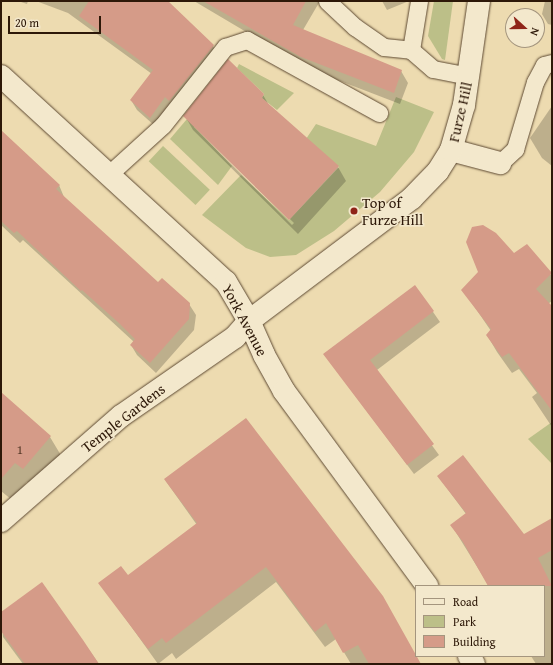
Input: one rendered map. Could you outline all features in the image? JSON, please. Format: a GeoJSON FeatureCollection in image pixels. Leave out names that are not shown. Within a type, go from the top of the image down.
{"type":"FeatureCollection","features":[{"type":"Feature","properties":{"kind":"street","name":"Furze Hill"},"geometry":{"type":"LineString","coordinates":[[249,321],[412,198],[438,171],[451,150],[464,105],[479,1]]}},
{"type":"Feature","properties":{"kind":"street","name":"York Avenue"},"geometry":{"type":"LineString","coordinates":[[1,76],[226,282],[249,321],[264,355],[288,397],[355,484],[426,585]]}},
{"type":"Feature","properties":{"kind":"street"},"geometry":{"type":"LineString","coordinates":[[451,150],[500,163]]}},
{"type":"Feature","properties":{"kind":"street","name":"Temple Gardens"},"geometry":{"type":"LineString","coordinates":[[4,512],[121,416],[235,337],[249,321]]}},
{"type":"Feature","properties":{"kind":"lane"},"geometry":{"type":"LineString","coordinates":[[326,1],[355,28],[384,47],[411,50],[434,69],[468,76]]}},
{"type":"Feature","properties":{"kind":"lane"},"geometry":{"type":"LineString","coordinates":[[411,50],[419,1]]}},
{"type":"Feature","properties":{"kind":"lane"},"geometry":{"type":"LineString","coordinates":[[108,175],[163,125],[225,47],[247,40],[379,113]]}},
{"type":"Feature","properties":{"kind":"lane"},"geometry":{"type":"LineString","coordinates":[[500,163],[515,149],[535,82],[544,65],[552,63]]}},
{"type":"Feature","properties":{"kind":"green space"},"geometry":{"type":"Polygon","coordinates":[[[434,1],[453,1],[445,60],[442,59],[428,36],[434,1]]]}},
{"type":"Feature","properties":{"kind":"green space"},"geometry":{"type":"Polygon","coordinates":[[[239,64],[294,93],[277,110],[262,98],[264,94],[237,68],[239,64]]]}},
{"type":"Feature","properties":{"kind":"green space"},"geometry":{"type":"Polygon","coordinates":[[[396,97],[434,112],[414,152],[380,192],[334,231],[296,255],[270,257],[246,248],[202,215],[241,175],[289,220],[339,167],[306,139],[316,124],[376,146],[396,97]]]}},
{"type":"Feature","properties":{"kind":"green space"},"geometry":{"type":"Polygon","coordinates":[[[187,119],[232,166],[218,185],[170,139],[187,119]]]}},
{"type":"Feature","properties":{"kind":"green space"},"geometry":{"type":"Polygon","coordinates":[[[163,146],[210,190],[195,205],[149,161],[163,146]]]}},
{"type":"Feature","properties":{"kind":"green space"},"geometry":{"type":"Polygon","coordinates":[[[552,422],[552,464],[528,439],[552,422]]]}},
{"type":"Feature","properties":{"kind":"building"},"geometry":{"type":"Polygon","coordinates":[[[89,1],[168,1],[214,45],[169,101],[165,97],[150,118],[130,100],[153,70],[79,16],[89,1]]]}},
{"type":"Feature","properties":{"kind":"building"},"geometry":{"type":"Polygon","coordinates":[[[203,1],[306,1],[293,25],[402,70],[394,93],[301,57],[203,1]]]}},
{"type":"Feature","properties":{"kind":"building"},"geometry":{"type":"Polygon","coordinates":[[[228,59],[264,94],[262,98],[339,166],[289,220],[183,116],[228,59]]]}},
{"type":"Feature","properties":{"kind":"building"},"geometry":{"type":"Polygon","coordinates":[[[1,130],[60,185],[56,189],[158,282],[162,278],[190,303],[189,319],[150,363],[130,345],[135,339],[120,324],[82,290],[81,291],[17,231],[14,233],[1,221],[1,130]]]}},
{"type":"Feature","properties":{"kind":"building"},"geometry":{"type":"Polygon","coordinates":[[[483,225],[496,233],[514,253],[527,244],[552,273],[536,289],[552,306],[552,411],[509,353],[502,357],[486,335],[491,329],[461,290],[478,272],[466,242],[472,227],[483,225]]]}},
{"type":"Feature","properties":{"kind":"building"},"geometry":{"type":"Polygon","coordinates":[[[415,285],[434,311],[370,360],[434,444],[407,465],[323,354],[415,285]]]}},
{"type":"Feature","properties":{"kind":"building"},"geometry":{"type":"Polygon","coordinates":[[[1,392],[51,436],[23,469],[15,463],[1,479],[1,392]]]}},
{"type":"Feature","properties":{"kind":"building"},"geometry":{"type":"Polygon","coordinates":[[[246,418],[383,596],[415,653],[415,657],[417,657],[421,664],[369,664],[358,645],[343,653],[326,623],[315,632],[266,567],[166,643],[162,638],[148,649],[98,583],[121,566],[128,575],[197,523],[164,479],[246,418]]]}},
{"type":"Feature","properties":{"kind":"building"},"geometry":{"type":"Polygon","coordinates":[[[463,455],[524,534],[552,518],[552,550],[538,558],[552,586],[487,585],[463,542],[450,525],[466,513],[437,476],[463,455]]]}},
{"type":"Feature","properties":{"kind":"building"},"geometry":{"type":"Polygon","coordinates":[[[42,582],[99,664],[25,664],[1,631],[1,612],[42,582]]]}},
{"type":"Feature","properties":{"kind":"place","name":"Top of Furze Hill"},"geometry":{"type":"Point","coordinates":[354,211]}}]}
